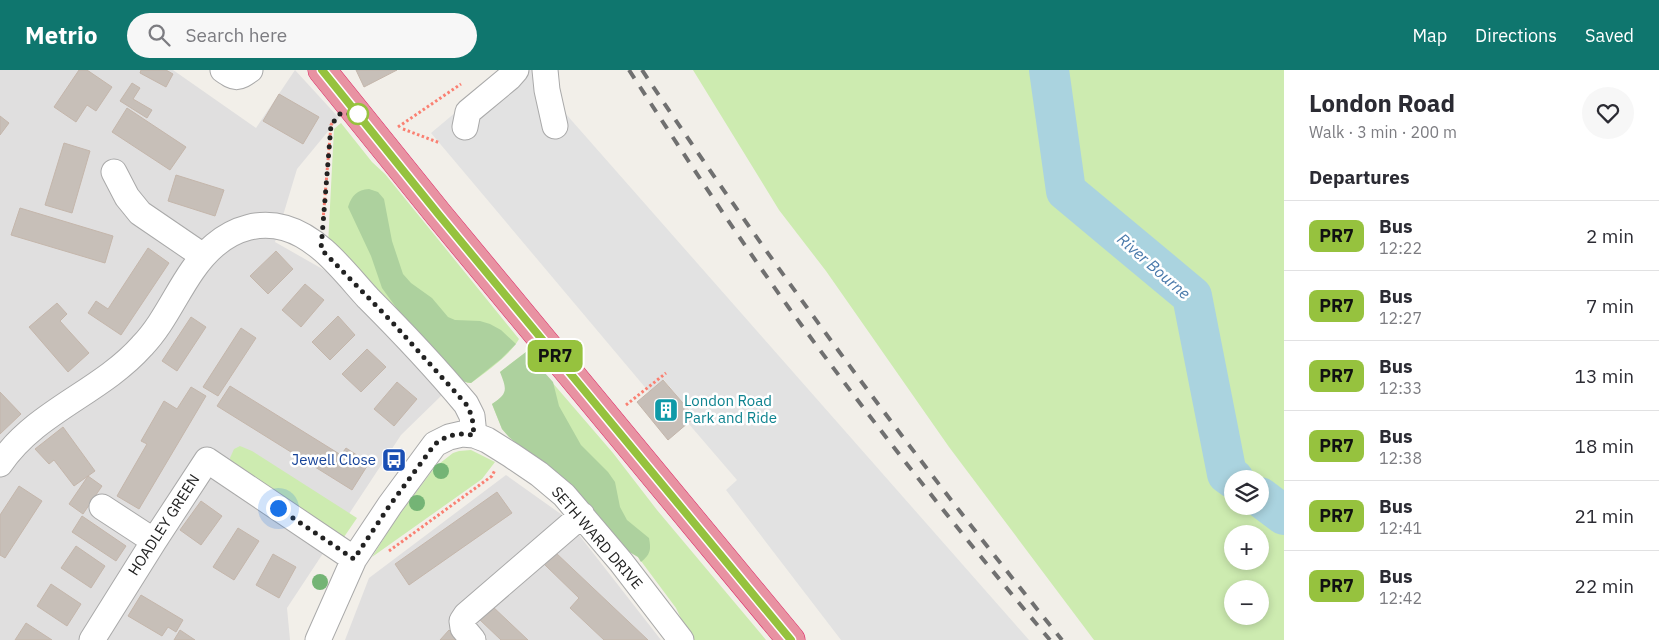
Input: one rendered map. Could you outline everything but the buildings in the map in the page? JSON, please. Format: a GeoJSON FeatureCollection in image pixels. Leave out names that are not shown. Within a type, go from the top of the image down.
{"type":"FeatureCollection","features":[{"type":"Feature","properties":{"kind":"highway"},"geometry":{"type":"LineString","coordinates":[[322,70],[388,134],[608,420],[792,640]]}},
{"type":"Feature","properties":{"kind":"street"},"geometry":{"type":"LineString","coordinates":[[223,70],[234,78],[240,77],[250,70]]}},
{"type":"Feature","properties":{"kind":"street"},"geometry":{"type":"LineString","coordinates":[[465,127],[468,112],[516,70]]}},
{"type":"Feature","properties":{"kind":"street"},"geometry":{"type":"LineString","coordinates":[[545,70],[547,90],[555,126]]}},
{"type":"Feature","properties":{"kind":"street"},"geometry":{"type":"LineString","coordinates":[[114,172],[127,197],[140,213],[203,256]]}},
{"type":"Feature","properties":{"kind":"street"},"geometry":{"type":"LineString","coordinates":[[0,464],[27,432],[111,375],[144,345],[203,256],[230,235],[244,228],[274,225],[287,228],[304,237],[321,249],[392,322],[466,404],[472,416],[474,435],[448,436],[435,444],[390,505],[354,559],[318,640]]}},
{"type":"Feature","properties":{"kind":"street","name":"SETH WARD DRIVE"},"geometry":{"type":"LineString","coordinates":[[474,435],[505,451],[539,474],[564,495],[621,562],[681,640]]}},
{"type":"Feature","properties":{"kind":"street","name":"HOADLEY GREEN"},"geometry":{"type":"LineString","coordinates":[[92,640],[154,540],[207,460],[354,559]]}},
{"type":"Feature","properties":{"kind":"street"},"geometry":{"type":"LineString","coordinates":[[102,507],[154,540]]}},
{"type":"Feature","properties":{"kind":"street"},"geometry":{"type":"LineString","coordinates":[[473,640],[463,628],[462,621],[466,615],[582,515]]}},
{"type":"Feature","properties":{"kind":"path"},"geometry":{"type":"LineString","coordinates":[[388,134],[467,80]]}},
{"type":"Feature","properties":{"kind":"path"},"geometry":{"type":"LineString","coordinates":[[321,249],[331,125],[335,120]]}},
{"type":"Feature","properties":{"kind":"path"},"geometry":{"type":"LineString","coordinates":[[388,134],[440,143]]}},
{"type":"Feature","properties":{"kind":"path"},"geometry":{"type":"LineString","coordinates":[[608,420],[666,373]]}},
{"type":"Feature","properties":{"kind":"path"},"geometry":{"type":"LineString","coordinates":[[387,553],[492,476],[505,451]]}},
{"type":"Feature","properties":{"kind":"shaded area"},"geometry":{"type":"Polygon","coordinates":[[[0,70],[173,70],[256,128],[295,70],[339,118],[297,169],[275,242],[340,279],[442,395],[401,435],[287,608],[290,640],[0,640],[0,70]]]}},
{"type":"Feature","properties":{"kind":"shaded area","name":"London Road Park and Ride"},"geometry":{"type":"Polygon","coordinates":[[[506,70],[557,70],[559,72],[554,88],[558,105],[1029,640],[841,640],[726,490],[737,480],[688,423],[695,417],[664,380],[649,392],[431,133],[506,70]]]}},
{"type":"Feature","properties":{"kind":"shaded area"},"geometry":{"type":"Polygon","coordinates":[[[506,475],[565,517],[661,640],[345,640],[369,578],[506,475]]]}},
{"type":"Feature","properties":{"kind":"green space"},"geometry":{"type":"Polygon","coordinates":[[[693,70],[1284,70],[1284,640],[1094,640],[949,447],[826,271],[779,210],[693,70]]]}},
{"type":"Feature","properties":{"kind":"green space"},"geometry":{"type":"Polygon","coordinates":[[[341,123],[372,162],[385,174],[519,339],[504,357],[471,383],[467,383],[328,245],[334,129],[341,123]]]}},
{"type":"Feature","properties":{"kind":"green space"},"geometry":{"type":"Polygon","coordinates":[[[369,189],[378,192],[384,199],[392,241],[403,274],[411,283],[432,298],[448,317],[455,320],[480,321],[490,324],[501,330],[516,344],[501,359],[471,383],[461,381],[403,317],[382,288],[371,256],[348,207],[351,199],[356,194],[369,189]]]}},
{"type":"Feature","properties":{"kind":"green space"},"geometry":{"type":"Polygon","coordinates":[[[526,352],[613,453],[657,510],[766,640],[691,640],[676,608],[638,557],[618,545],[549,470],[502,429],[492,404],[513,390],[500,372],[526,352]]]}},
{"type":"Feature","properties":{"kind":"green space"},"geometry":{"type":"Polygon","coordinates":[[[526,352],[553,382],[559,406],[581,445],[608,472],[615,482],[620,507],[627,520],[649,538],[650,551],[641,562],[638,557],[618,545],[549,470],[502,429],[492,404],[505,391],[500,372],[526,352]]]}},
{"type":"Feature","properties":{"kind":"green space"},"geometry":{"type":"Polygon","coordinates":[[[240,446],[252,451],[357,518],[344,537],[231,462],[230,458],[234,449],[240,446]]]}},
{"type":"Feature","properties":{"kind":"green space"},"geometry":{"type":"Polygon","coordinates":[[[471,450],[495,462],[482,479],[372,557],[396,519],[435,467],[453,453],[471,450]]]}},
{"type":"Feature","properties":{"kind":"waterway","name":"River Bourne"},"geometry":{"type":"LineString","coordinates":[[1049,70],[1066,191],[1192,296],[1226,470]]}},
{"type":"Feature","properties":{"kind":"waterway","name":"River Bourne"},"geometry":{"type":"LineString","coordinates":[[1269,504],[1284,515]]}},
{"type":"Feature","properties":{"kind":"railway"},"geometry":{"type":"LineString","coordinates":[[629,70],[748,249],[820,351],[982,559],[1050,640]]}},
{"type":"Feature","properties":{"kind":"railway"},"geometry":{"type":"LineString","coordinates":[[642,70],[742,216],[845,360],[952,501],[1062,640]]}},
{"type":"Feature","properties":{"kind":"bus line","name":"PR7"},"geometry":{"type":"LineString","coordinates":[[322,70],[540,338],[791,640]]}},
{"type":"Feature","properties":{"kind":"place","name":"London Road Park and Ride"},"geometry":{"type":"Point","coordinates":[666,410]}},
{"type":"Feature","properties":{"kind":"place","name":"Jewell Close"},"geometry":{"type":"Point","coordinates":[394,460]}},
{"type":"Feature","properties":{"kind":"route"},"geometry":{"type":"LineString","coordinates":[[278,508],[354,559],[390,505],[435,444],[448,436],[474,435],[472,416],[466,404],[392,322],[321,249],[331,125],[340,114],[358,114]]}}]}
